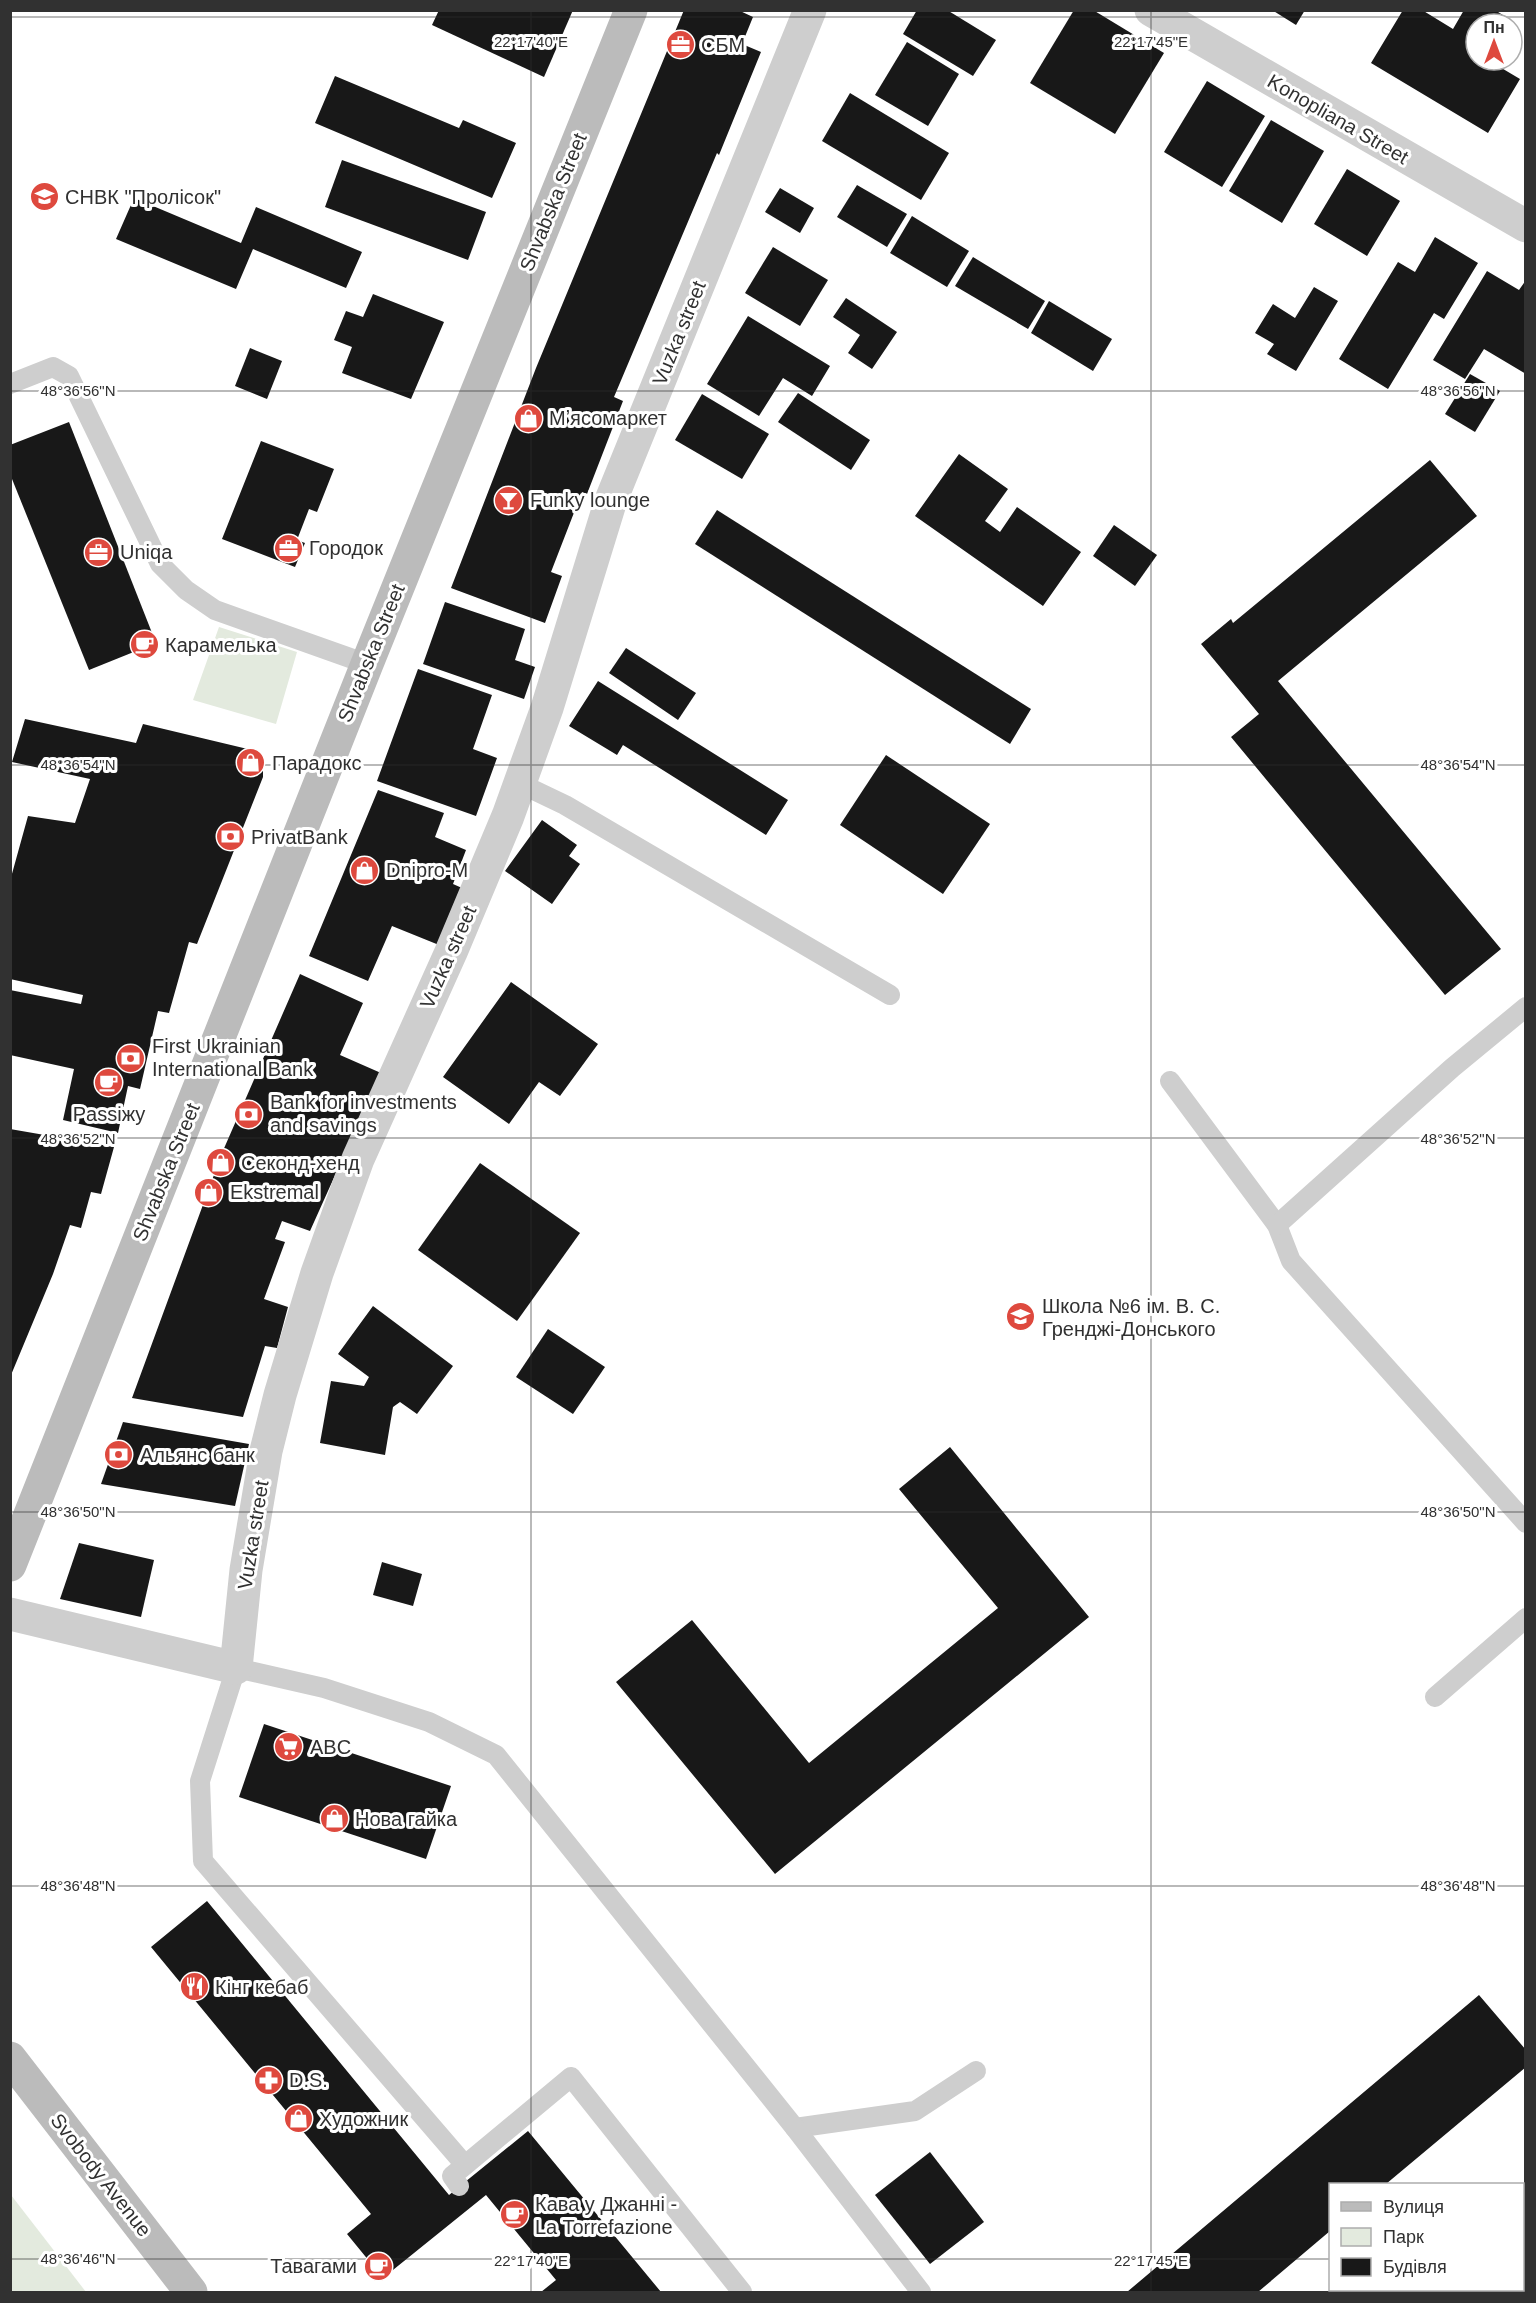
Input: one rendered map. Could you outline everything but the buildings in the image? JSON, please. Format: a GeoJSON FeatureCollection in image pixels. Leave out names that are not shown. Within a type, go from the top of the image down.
{"type":"FeatureCollection","features":[{"type":"Feature","properties":{"kind":"street","name":"Shvabska Street"},"geometry":{"type":"LineString","coordinates":[[10,1565],[366,664],[631,10]]}},
{"type":"Feature","properties":{"kind":"street","name":"Vuzka street"},"geometry":{"type":"LineString","coordinates":[[236,1668],[246,1570],[266,1451],[280,1395],[317,1273],[358,1160],[451,952],[519,783],[547,708],[611,500],[810,10]]}},
{"type":"Feature","properties":{"kind":"street","name":"Konopliana Street"},"geometry":{"type":"LineString","coordinates":[[1151,10],[1526,226]]}},
{"type":"Feature","properties":{"kind":"street"},"geometry":{"type":"LineString","coordinates":[[10,1614],[236,1668]]}},
{"type":"Feature","properties":{"kind":"street","name":"Svobody Avenue"},"geometry":{"type":"LineString","coordinates":[[13,2065],[191,2292]]}},
{"type":"Feature","properties":{"kind":"lane"},"geometry":{"type":"LineString","coordinates":[[10,384],[53,367],[69,376],[160,564],[186,590],[215,610],[366,664]]}},
{"type":"Feature","properties":{"kind":"lane"},"geometry":{"type":"LineString","coordinates":[[519,783],[565,805],[890,995]]}},
{"type":"Feature","properties":{"kind":"lane"},"geometry":{"type":"LineString","coordinates":[[1277,1225],[1452,1068],[1526,1007]]}},
{"type":"Feature","properties":{"kind":"lane"},"geometry":{"type":"LineString","coordinates":[[1170,1081],[1277,1225],[1291,1261],[1526,1523]]}},
{"type":"Feature","properties":{"kind":"lane"},"geometry":{"type":"LineString","coordinates":[[1435,1697],[1526,1618]]}},
{"type":"Feature","properties":{"kind":"lane"},"geometry":{"type":"LineString","coordinates":[[465,2165],[203,1861],[200,1781],[236,1668],[324,1688],[429,1722],[496,1755],[795,2128],[921,2292]]}},
{"type":"Feature","properties":{"kind":"lane"},"geometry":{"type":"LineString","coordinates":[[795,2128],[915,2111],[976,2071]]}},
{"type":"Feature","properties":{"kind":"lane"},"geometry":{"type":"LineString","coordinates":[[459,2186],[452,2176],[571,2077],[742,2292]]}},
{"type":"Feature","properties":{"kind":"green space"},"geometry":{"type":"Polygon","coordinates":[[[219,627],[297,652],[276,724],[193,700],[219,627]]]}},
{"type":"Feature","properties":{"kind":"green space"},"geometry":{"type":"Polygon","coordinates":[[[11,2195],[86,2292],[11,2292],[11,2195]]]}},
{"type":"Feature","properties":{"kind":"place","name":"СБМ"},"geometry":{"type":"Point","coordinates":[680,45]}},
{"type":"Feature","properties":{"kind":"place","name":"СНВК \"Пролісок\""},"geometry":{"type":"Point","coordinates":[44,197]}},
{"type":"Feature","properties":{"kind":"place","name":"Мʼясомаркет"},"geometry":{"type":"Point","coordinates":[528,418]}},
{"type":"Feature","properties":{"kind":"place","name":"Funky lounge"},"geometry":{"type":"Point","coordinates":[509,500]}},
{"type":"Feature","properties":{"kind":"place","name":"Городок"},"geometry":{"type":"Point","coordinates":[288,548]}},
{"type":"Feature","properties":{"kind":"place","name":"Uniqa"},"geometry":{"type":"Point","coordinates":[99,552]}},
{"type":"Feature","properties":{"kind":"place","name":"Карамелька"},"geometry":{"type":"Point","coordinates":[144,645]}},
{"type":"Feature","properties":{"kind":"place","name":"Парадокс"},"geometry":{"type":"Point","coordinates":[251,763]}},
{"type":"Feature","properties":{"kind":"place","name":"PrivatBank"},"geometry":{"type":"Point","coordinates":[230,837]}},
{"type":"Feature","properties":{"kind":"place","name":"Dnipro-M"},"geometry":{"type":"Point","coordinates":[365,870]}},
{"type":"Feature","properties":{"kind":"place","name":"First Ukrainian International Bank"},"geometry":{"type":"Point","coordinates":[131,1058]}},
{"type":"Feature","properties":{"kind":"place","name":"Passіжу"},"geometry":{"type":"Point","coordinates":[109,1083]}},
{"type":"Feature","properties":{"kind":"place","name":"Bank for investments and savings"},"geometry":{"type":"Point","coordinates":[249,1114]}},
{"type":"Feature","properties":{"kind":"place","name":"Секонд-хенд"},"geometry":{"type":"Point","coordinates":[220,1163]}},
{"type":"Feature","properties":{"kind":"place","name":"Ekstremal"},"geometry":{"type":"Point","coordinates":[209,1192]}},
{"type":"Feature","properties":{"kind":"place","name":"Школа №6 ім. В. С. Гренджі-Донського"},"geometry":{"type":"Point","coordinates":[1021,1317]}},
{"type":"Feature","properties":{"kind":"place","name":"Альянс банк"},"geometry":{"type":"Point","coordinates":[119,1455]}},
{"type":"Feature","properties":{"kind":"place","name":"ABC"},"geometry":{"type":"Point","coordinates":[289,1747]}},
{"type":"Feature","properties":{"kind":"place","name":"Нова гайка"},"geometry":{"type":"Point","coordinates":[334,1819]}},
{"type":"Feature","properties":{"kind":"place","name":"Кінг кебаб"},"geometry":{"type":"Point","coordinates":[194,1987]}},
{"type":"Feature","properties":{"kind":"place","name":"D.S."},"geometry":{"type":"Point","coordinates":[268,2080]}},
{"type":"Feature","properties":{"kind":"place","name":"Художник"},"geometry":{"type":"Point","coordinates":[298,2119]}},
{"type":"Feature","properties":{"kind":"place","name":"Кава у Джанні - La Torrefazione"},"geometry":{"type":"Point","coordinates":[514,2215]}},
{"type":"Feature","properties":{"kind":"place","name":"Тавагами"},"geometry":{"type":"Point","coordinates":[378,2266]}}]}
